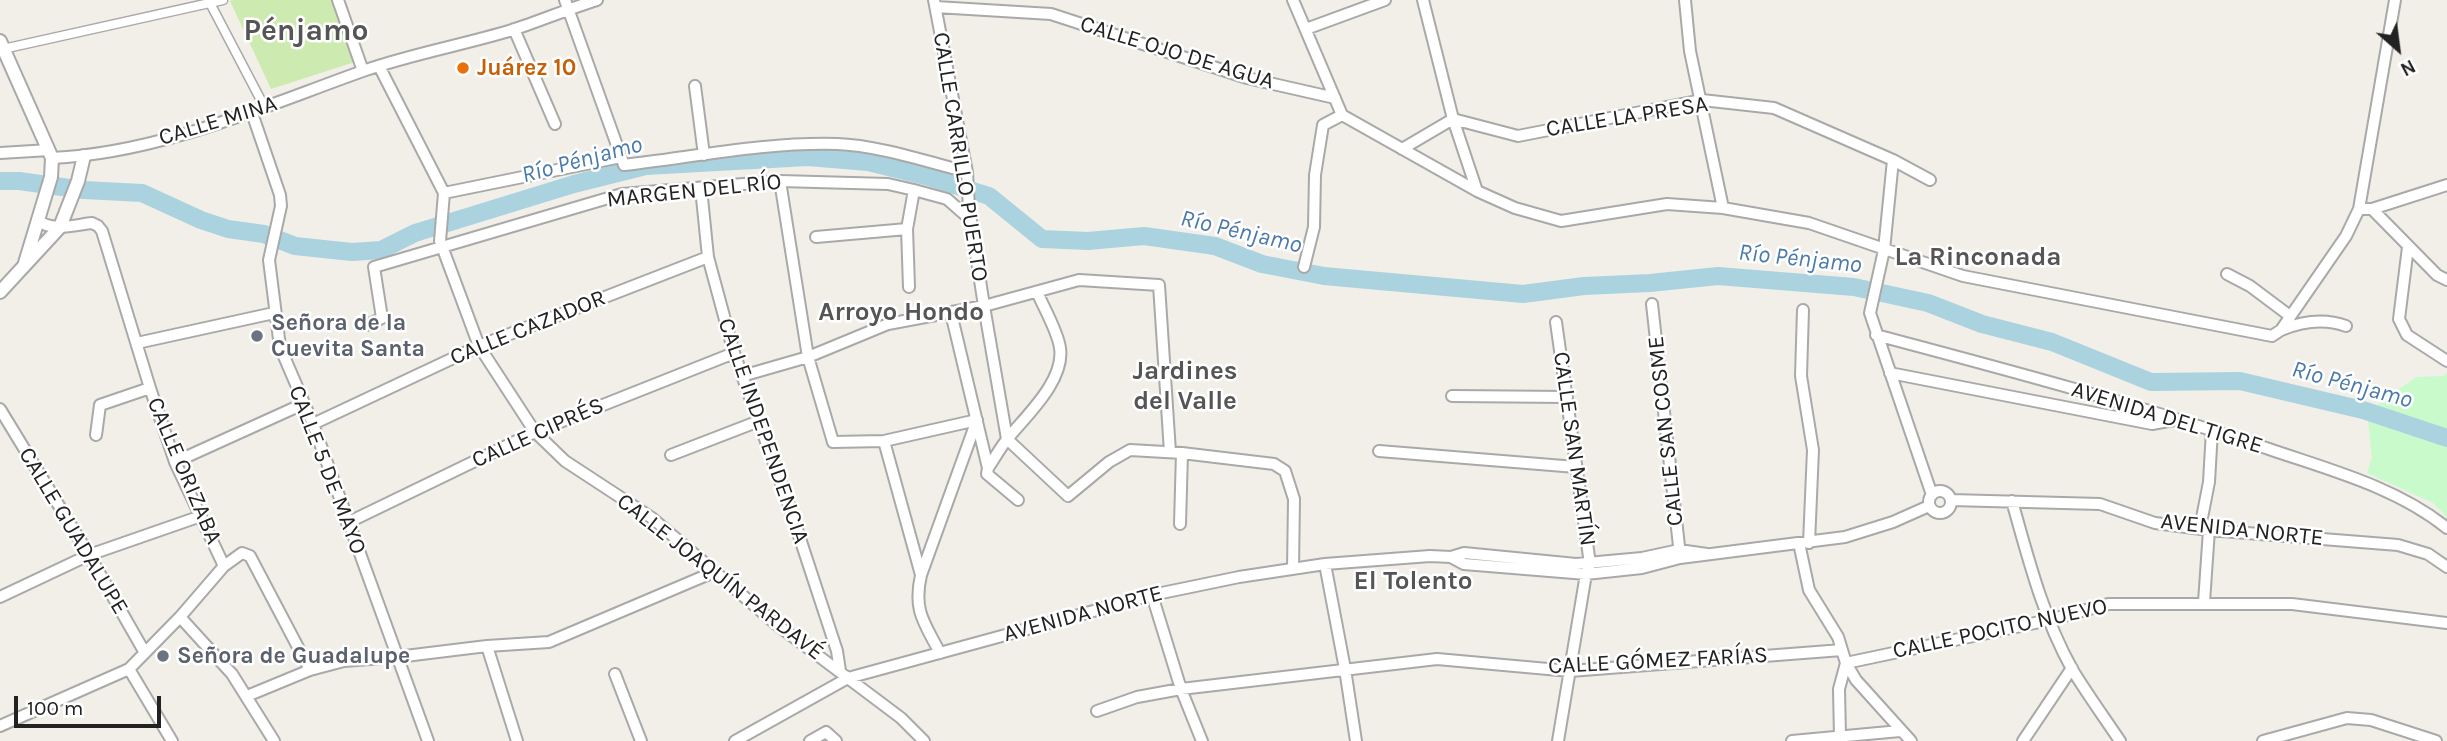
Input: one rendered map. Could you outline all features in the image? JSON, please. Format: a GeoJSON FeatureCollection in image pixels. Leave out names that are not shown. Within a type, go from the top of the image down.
{"type":"FeatureCollection","features":[{"type":"Feature","properties":{"kind":"street"},"geometry":{"type":"LineString","coordinates":[[24,263],[51,177],[50,154],[1,47],[223,0]]}},
{"type":"Feature","properties":{"kind":"street"},"geometry":{"type":"LineString","coordinates":[[338,0],[363,71]]}},
{"type":"Feature","properties":{"kind":"street","name":"CALLE MINA"},"geometry":{"type":"LineString","coordinates":[[0,153],[84,156],[173,137],[252,113],[363,71],[514,29],[566,5],[597,0]]}},
{"type":"Feature","properties":{"kind":"street"},"geometry":{"type":"LineString","coordinates":[[1293,0],[1342,115],[1483,194],[1515,208],[1562,221],[1667,204],[1723,208],[1809,223],[1977,279],[2259,335],[2272,336],[2298,323],[2330,321],[2346,326]]}},
{"type":"Feature","properties":{"kind":"street"},"geometry":{"type":"LineString","coordinates":[[1306,29],[1385,0]]}},
{"type":"Feature","properties":{"kind":"street"},"geometry":{"type":"LineString","coordinates":[[1423,0],[1453,119],[1483,194]]}},
{"type":"Feature","properties":{"kind":"street"},"geometry":{"type":"LineString","coordinates":[[1685,0],[1690,51],[1723,208]]}},
{"type":"Feature","properties":{"kind":"street"},"geometry":{"type":"LineString","coordinates":[[2281,330],[2346,236],[2359,209],[2395,0]]}},
{"type":"Feature","properties":{"kind":"street"},"geometry":{"type":"LineString","coordinates":[[205,3],[265,108]]}},
{"type":"Feature","properties":{"kind":"street","name":"CALLE OJO DE AGUA"},"geometry":{"type":"LineString","coordinates":[[935,3],[1051,14],[1247,78],[1335,98]]}},
{"type":"Feature","properties":{"kind":"street","name":"CALLE CARRILLO PUERTO"},"geometry":{"type":"LineString","coordinates":[[935,3],[967,172],[970,215],[1007,439]]}},
{"type":"Feature","properties":{"kind":"street"},"geometry":{"type":"LineString","coordinates":[[566,5],[623,161]]}},
{"type":"Feature","properties":{"kind":"street"},"geometry":{"type":"LineString","coordinates":[[514,29],[555,124]]}},
{"type":"Feature","properties":{"kind":"street"},"geometry":{"type":"LineString","coordinates":[[379,66],[444,194],[623,161],[704,155],[751,148],[838,144],[903,155],[967,172]]}},
{"type":"Feature","properties":{"kind":"street"},"geometry":{"type":"LineString","coordinates":[[695,86],[704,155]]}},
{"type":"Feature","properties":{"kind":"street","name":"CALLE LA PRESA"},"geometry":{"type":"LineString","coordinates":[[1453,119],[1518,136],[1702,100],[1774,108],[1893,160],[1930,180]]}},
{"type":"Feature","properties":{"kind":"street","name":"CALLE 5 DE MAYO"},"geometry":{"type":"LineString","coordinates":[[252,113],[280,195],[281,206],[269,260],[280,347],[313,424],[428,741]]}},
{"type":"Feature","properties":{"kind":"street"},"geometry":{"type":"LineString","coordinates":[[1304,267],[1314,227],[1315,175],[1323,125],[1342,115]]}},
{"type":"Feature","properties":{"kind":"street"},"geometry":{"type":"LineString","coordinates":[[1402,149],[1453,119]]}},
{"type":"Feature","properties":{"kind":"street"},"geometry":{"type":"LineString","coordinates":[[0,292],[60,227],[78,181],[84,156]]}},
{"type":"Feature","properties":{"kind":"street"},"geometry":{"type":"LineString","coordinates":[[1893,160],[1884,250],[1870,313],[1933,512],[1945,513],[1949,509],[1951,500],[1946,493],[1941,491],[1931,500]]}},
{"type":"Feature","properties":{"kind":"street"},"geometry":{"type":"LineString","coordinates":[[780,181],[808,357],[833,442],[884,441],[976,420]]}},
{"type":"Feature","properties":{"kind":"street","name":"MARGEN DEL RÍO"},"geometry":{"type":"LineString","coordinates":[[368,325],[382,318],[374,267],[442,243],[622,194],[780,181],[888,184],[947,200],[970,215]]}},
{"type":"Feature","properties":{"kind":"street"},"geometry":{"type":"LineString","coordinates":[[2359,209],[2372,209],[2447,184]]}},
{"type":"Feature","properties":{"kind":"street","name":"CALLE INDEPENDENCIA"},"geometry":{"type":"LineString","coordinates":[[701,188],[708,257],[734,353],[844,674]]}},
{"type":"Feature","properties":{"kind":"street"},"geometry":{"type":"LineString","coordinates":[[909,287],[906,229],[914,190]]}},
{"type":"Feature","properties":{"kind":"street","name":"CALLE JOAQUÍN PARDAVÉ"},"geometry":{"type":"LineString","coordinates":[[444,194],[442,243],[479,346],[535,432],[565,461],[652,517],[776,624],[901,718],[924,741]]}},
{"type":"Feature","properties":{"kind":"street"},"geometry":{"type":"LineString","coordinates":[[2372,209],[2437,275],[2447,280]]}},
{"type":"Feature","properties":{"kind":"street"},"geometry":{"type":"LineString","coordinates":[[38,215],[43,225],[60,227]]}},
{"type":"Feature","properties":{"kind":"street","name":"CALLE ORIZABA"},"geometry":{"type":"LineString","coordinates":[[60,227],[92,223],[102,231],[149,388],[175,462],[225,566],[242,553],[250,556],[310,670]]}},
{"type":"Feature","properties":{"kind":"street"},"geometry":{"type":"LineString","coordinates":[[816,237],[906,229]]}},
{"type":"Feature","properties":{"kind":"street"},"geometry":{"type":"LineString","coordinates":[[2408,247],[2399,318],[2407,335],[2447,361]]}},
{"type":"Feature","properties":{"kind":"street","name":"CALLE CAZADOR"},"geometry":{"type":"LineString","coordinates":[[313,424],[479,346],[708,257]]}},
{"type":"Feature","properties":{"kind":"street"},"geometry":{"type":"LineString","coordinates":[[2227,274],[2250,286],[2290,316]]}},
{"type":"Feature","properties":{"kind":"street"},"geometry":{"type":"LineString","coordinates":[[742,376],[808,357],[888,324],[984,306],[1079,281],[1159,285],[1170,452]]}},
{"type":"Feature","properties":{"kind":"street"},"geometry":{"type":"LineString","coordinates":[[987,471],[1007,439],[1037,405],[1060,361],[1060,347],[1037,292]]}},
{"type":"Feature","properties":{"kind":"street","name":"CALLE SAN COSME"},"geometry":{"type":"LineString","coordinates":[[1652,304],[1680,554]]}},
{"type":"Feature","properties":{"kind":"street"},"geometry":{"type":"LineString","coordinates":[[1803,310],[1801,376],[1814,450],[1804,543],[1809,590],[1838,637],[1846,663],[1856,680],[1911,741]]}},
{"type":"Feature","properties":{"kind":"street"},"geometry":{"type":"LineString","coordinates":[[137,343],[274,313]]}},
{"type":"Feature","properties":{"kind":"street"},"geometry":{"type":"LineString","coordinates":[[951,313],[987,471],[1018,500]]}},
{"type":"Feature","properties":{"kind":"street","name":"CALLE SAN MARTÍN"},"geometry":{"type":"LineString","coordinates":[[1556,322],[1588,569],[1558,741]]}},
{"type":"Feature","properties":{"kind":"street","name":"AVENIDA DEL TIGRE"},"geometry":{"type":"LineString","coordinates":[[1876,335],[2107,397],[2344,474],[2396,495],[2447,528]]}},
{"type":"Feature","properties":{"kind":"street","name":"CALLE CIPRÉS"},"geometry":{"type":"LineString","coordinates":[[347,523],[535,432],[734,353]]}},
{"type":"Feature","properties":{"kind":"street"},"geometry":{"type":"LineString","coordinates":[[1890,373],[2152,424],[2176,419]]}},
{"type":"Feature","properties":{"kind":"street"},"geometry":{"type":"LineString","coordinates":[[96,435],[100,405],[149,388]]}},
{"type":"Feature","properties":{"kind":"street"},"geometry":{"type":"LineString","coordinates":[[1452,396],[1567,397]]}},
{"type":"Feature","properties":{"kind":"street"},"geometry":{"type":"LineString","coordinates":[[175,462],[303,404]]}},
{"type":"Feature","properties":{"kind":"street","name":"CALLE GUADALUPE"},"geometry":{"type":"LineString","coordinates":[[0,410],[89,555],[145,653]]}},
{"type":"Feature","properties":{"kind":"street"},"geometry":{"type":"LineString","coordinates":[[940,653],[918,609],[917,593],[976,420]]}},
{"type":"Feature","properties":{"kind":"street"},"geometry":{"type":"LineString","coordinates":[[671,455],[759,421]]}},
{"type":"Feature","properties":{"kind":"street"},"geometry":{"type":"LineString","coordinates":[[2204,603],[2205,529],[2212,430]]}},
{"type":"Feature","properties":{"kind":"street"},"geometry":{"type":"LineString","coordinates":[[1007,439],[1068,496],[1109,462],[1130,450],[1274,464],[1285,471],[1294,499],[1293,569]]}},
{"type":"Feature","properties":{"kind":"street"},"geometry":{"type":"LineString","coordinates":[[884,441],[921,575]]}},
{"type":"Feature","properties":{"kind":"street"},"geometry":{"type":"LineString","coordinates":[[1379,451],[1576,467]]}},
{"type":"Feature","properties":{"kind":"street"},"geometry":{"type":"LineString","coordinates":[[1180,524],[1182,453]]}},
{"type":"Feature","properties":{"kind":"street","name":"AVENIDA NORTE"},"geometry":{"type":"LineString","coordinates":[[735,741],[844,674],[940,653],[1152,595],[1325,564],[1430,556],[1451,557],[1464,564],[1588,569],[1642,568],[1680,554],[1706,554],[1846,537],[1881,526],[1931,500]]}},
{"type":"Feature","properties":{"kind":"street","name":"AVENIDA NORTE"},"geometry":{"type":"LineString","coordinates":[[1951,500],[2100,504],[2155,523],[2398,545],[2428,554],[2447,567]]}},
{"type":"Feature","properties":{"kind":"street"},"geometry":{"type":"LineString","coordinates":[[2012,501],[2049,620],[2072,668],[2120,741]]}},
{"type":"Feature","properties":{"kind":"street"},"geometry":{"type":"LineString","coordinates":[[0,597],[89,555],[201,516]]}},
{"type":"Feature","properties":{"kind":"street"},"geometry":{"type":"LineString","coordinates":[[1325,564],[1356,741]]}},
{"type":"Feature","properties":{"kind":"street"},"geometry":{"type":"LineString","coordinates":[[0,726],[129,668],[180,617],[225,566]]}},
{"type":"Feature","properties":{"kind":"street"},"geometry":{"type":"LineString","coordinates":[[247,696],[310,670],[345,661],[549,642],[714,572]]}},
{"type":"Feature","properties":{"kind":"street"},"geometry":{"type":"LineString","coordinates":[[1152,595],[1181,689],[1202,741]]}},
{"type":"Feature","properties":{"kind":"street","name":"CALLE POCITO NUEVO"},"geometry":{"type":"LineString","coordinates":[[1846,663],[2049,620],[2108,604],[2292,604],[2447,623]]}},
{"type":"Feature","properties":{"kind":"street"},"geometry":{"type":"LineString","coordinates":[[180,617],[232,674],[274,741]]}},
{"type":"Feature","properties":{"kind":"street"},"geometry":{"type":"LineString","coordinates":[[486,646],[517,741]]}},
{"type":"Feature","properties":{"kind":"street","name":"CALLE GÓMEZ FARÍAS"},"geometry":{"type":"LineString","coordinates":[[1097,711],[1137,697],[1181,689],[1437,659],[1570,671],[1842,650]]}},
{"type":"Feature","properties":{"kind":"street"},"geometry":{"type":"LineString","coordinates":[[1840,737],[1839,689],[1846,663]]}},
{"type":"Feature","properties":{"kind":"street"},"geometry":{"type":"LineString","coordinates":[[129,668],[172,741]]}},
{"type":"Feature","properties":{"kind":"street"},"geometry":{"type":"LineString","coordinates":[[2024,741],[2072,668]]}},
{"type":"Feature","properties":{"kind":"street"},"geometry":{"type":"LineString","coordinates":[[615,674],[641,741]]}},
{"type":"Feature","properties":{"kind":"street"},"geometry":{"type":"LineString","coordinates":[[2263,741],[2347,718],[2371,719],[2436,741]]}},
{"type":"Feature","properties":{"kind":"street"},"geometry":{"type":"LineString","coordinates":[[1791,741],[1900,731]]}},
{"type":"Feature","properties":{"kind":"street"},"geometry":{"type":"LineString","coordinates":[[810,741],[826,732],[836,741]]}},
{"type":"Feature","properties":{"kind":"green space"},"geometry":{"type":"Polygon","coordinates":[[[335,0],[358,61],[271,89],[230,1],[335,0]]]}},
{"type":"Feature","properties":{"kind":"green space"},"geometry":{"type":"Polygon","coordinates":[[[2447,373],[2447,517],[2433,503],[2367,473],[2372,457],[2367,412],[2416,377],[2443,376],[2447,373]]]}},
{"type":"Feature","properties":{"kind":"waterway","name":"Río Pénjamo"},"geometry":{"type":"LineString","coordinates":[[0,181],[142,193],[201,220],[228,229],[264,234],[295,246],[352,252],[381,250],[415,233],[574,184],[646,166],[808,157],[868,162],[989,196],[1042,239],[1088,241],[1144,236],[1215,246],[1262,264],[1324,276],[1523,294],[1584,286],[1718,276],[1854,287],[1928,303],[1982,324],[2052,342],[2151,382],[2240,381],[2363,410],[2447,438]]}},
{"type":"Feature","properties":{"kind":"place","name":"Juárez 10"},"geometry":{"type":"Point","coordinates":[463,68]}},
{"type":"Feature","properties":{"kind":"place","name":"Señora de la Cuevita Santa"},"geometry":{"type":"Point","coordinates":[257,336]}},
{"type":"Feature","properties":{"kind":"place","name":"Señora de Guadalupe"},"geometry":{"type":"Point","coordinates":[163,656]}},
{"type":"Feature","properties":{"kind":"district","name":"Pénjamo"},"geometry":{"type":"Point","coordinates":[306,31]}},
{"type":"Feature","properties":{"kind":"district","name":"La Rinconada"},"geometry":{"type":"Point","coordinates":[1978,258]}},
{"type":"Feature","properties":{"kind":"district","name":"Arroyo Hondo"},"geometry":{"type":"Point","coordinates":[901,313]}},
{"type":"Feature","properties":{"kind":"district","name":"Jardines del Valle"},"geometry":{"type":"Point","coordinates":[1185,387]}},
{"type":"Feature","properties":{"kind":"district","name":"El Tolento"},"geometry":{"type":"Point","coordinates":[1413,582]}}]}
